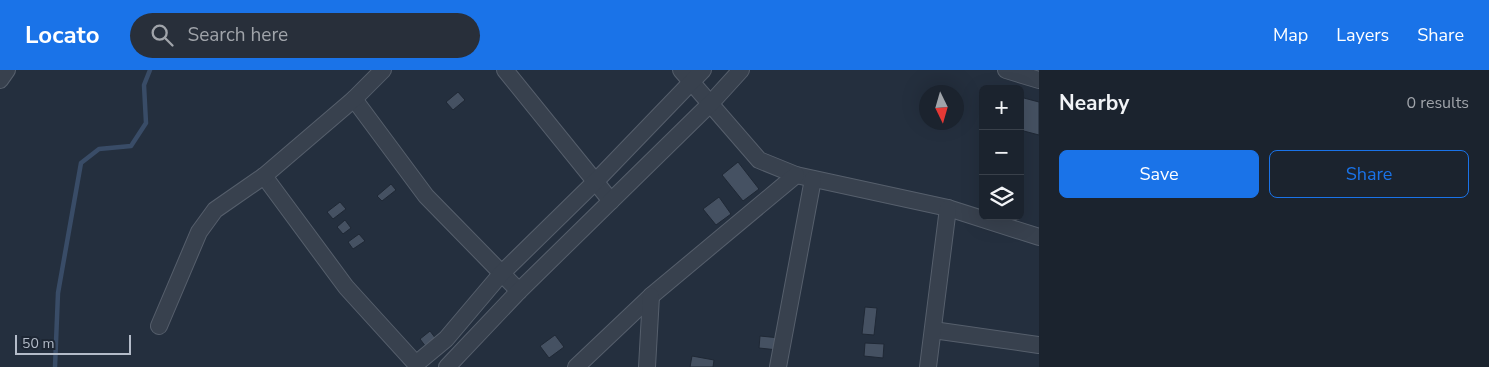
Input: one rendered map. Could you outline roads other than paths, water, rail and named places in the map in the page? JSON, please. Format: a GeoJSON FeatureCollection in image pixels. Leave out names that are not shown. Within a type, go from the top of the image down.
{"type":"FeatureCollection","features":[{"type":"Feature","properties":{"kind":"street"},"geometry":{"type":"LineString","coordinates":[[0,80],[7,70]]}},
{"type":"Feature","properties":{"kind":"street"},"geometry":{"type":"LineString","coordinates":[[159,326],[199,232],[215,210],[264,176],[354,99],[383,70]]}},
{"type":"Feature","properties":{"kind":"street"},"geometry":{"type":"LineString","coordinates":[[505,70],[611,201]]}},
{"type":"Feature","properties":{"kind":"street"},"geometry":{"type":"LineString","coordinates":[[414,366],[446,339],[502,274],[596,182],[686,76],[703,70]]}},
{"type":"Feature","properties":{"kind":"street"},"geometry":{"type":"LineString","coordinates":[[414,366],[449,365],[520,291],[741,70]]}},
{"type":"Feature","properties":{"kind":"street"},"geometry":{"type":"LineString","coordinates":[[1006,70],[1039,80]]}},
{"type":"Feature","properties":{"kind":"street"},"geometry":{"type":"LineString","coordinates":[[686,76],[759,160],[796,175],[948,208],[1039,237]]}},
{"type":"Feature","properties":{"kind":"street"},"geometry":{"type":"LineString","coordinates":[[354,99],[426,196],[520,291]]}},
{"type":"Feature","properties":{"kind":"street"},"geometry":{"type":"LineString","coordinates":[[576,367],[651,296],[796,175]]}},
{"type":"Feature","properties":{"kind":"street"},"geometry":{"type":"LineString","coordinates":[[264,176],[346,287],[414,366]]}},
{"type":"Feature","properties":{"kind":"street"},"geometry":{"type":"LineString","coordinates":[[778,367],[813,179]]}},
{"type":"Feature","properties":{"kind":"street"},"geometry":{"type":"LineString","coordinates":[[928,367],[948,208]]}},
{"type":"Feature","properties":{"kind":"street"},"geometry":{"type":"LineString","coordinates":[[648,367],[651,296]]}},
{"type":"Feature","properties":{"kind":"street"},"geometry":{"type":"LineString","coordinates":[[933,330],[1039,345]]}},
{"type":"Feature","properties":{"kind":"waterway"},"geometry":{"type":"LineString","coordinates":[[55,367],[58,293],[81,163],[99,149],[131,146],[146,123],[144,85],[150,70]]}}]}
